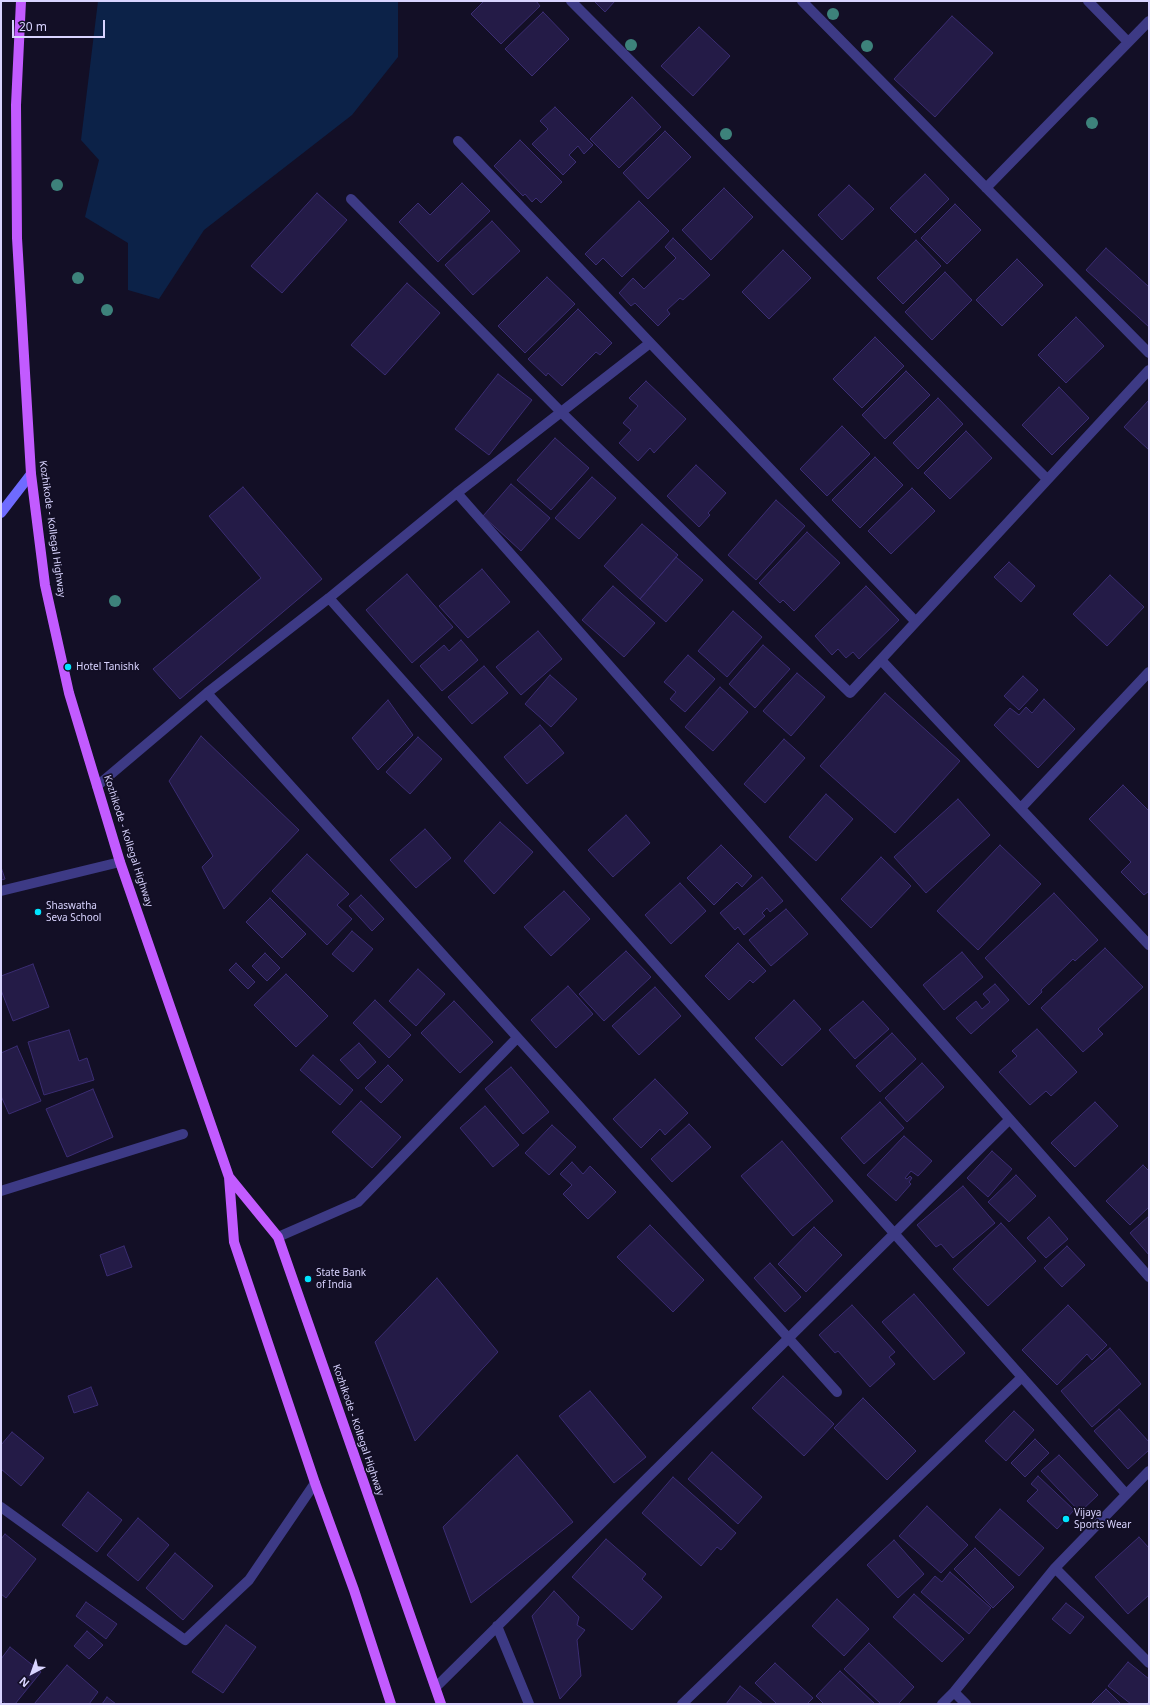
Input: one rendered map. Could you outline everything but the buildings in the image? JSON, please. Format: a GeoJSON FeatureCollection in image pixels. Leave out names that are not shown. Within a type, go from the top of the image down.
{"type":"FeatureCollection","features":[{"type":"Feature","properties":{"kind":"main road","name":"Kozhikode - Kollegal Highway"},"geometry":{"type":"LineString","coordinates":[[21,1],[16,105],[17,238],[31,474],[45,585],[69,693],[120,862],[229,1177],[234,1242],[354,1590],[391,1704]]}},
{"type":"Feature","properties":{"kind":"main road","name":"Kozhikode - Kollegal Highway"},"geometry":{"type":"LineString","coordinates":[[229,1177],[278,1238],[441,1704]]}},
{"type":"Feature","properties":{"kind":"street"},"geometry":{"type":"LineString","coordinates":[[571,1],[1047,480]]}},
{"type":"Feature","properties":{"kind":"street"},"geometry":{"type":"LineString","coordinates":[[802,1],[1149,353]]}},
{"type":"Feature","properties":{"kind":"street"},"geometry":{"type":"LineString","coordinates":[[1088,1],[1128,42]]}},
{"type":"Feature","properties":{"kind":"street"},"geometry":{"type":"LineString","coordinates":[[986,188],[1149,21]]}},
{"type":"Feature","properties":{"kind":"street"},"geometry":{"type":"LineString","coordinates":[[458,141],[916,622]]}},
{"type":"Feature","properties":{"kind":"street"},"geometry":{"type":"LineString","coordinates":[[351,199],[561,412],[850,693],[1149,370]]}},
{"type":"Feature","properties":{"kind":"street"},"geometry":{"type":"LineString","coordinates":[[97,786],[208,693],[329,598],[457,493],[650,343]]}},
{"type":"Feature","properties":{"kind":"street"},"geometry":{"type":"LineString","coordinates":[[1,513],[31,474]]}},
{"type":"Feature","properties":{"kind":"street"},"geometry":{"type":"LineString","coordinates":[[457,493],[1149,1277]]}},
{"type":"Feature","properties":{"kind":"street"},"geometry":{"type":"LineString","coordinates":[[329,598],[1126,1494]]}},
{"type":"Feature","properties":{"kind":"street"},"geometry":{"type":"LineString","coordinates":[[881,660],[1149,945]]}},
{"type":"Feature","properties":{"kind":"street"},"geometry":{"type":"LineString","coordinates":[[1021,808],[1149,672]]}},
{"type":"Feature","properties":{"kind":"street"},"geometry":{"type":"LineString","coordinates":[[208,693],[837,1392]]}},
{"type":"Feature","properties":{"kind":"street"},"geometry":{"type":"LineString","coordinates":[[1,891],[120,862]]}},
{"type":"Feature","properties":{"kind":"street"},"geometry":{"type":"LineString","coordinates":[[278,1238],[358,1202],[517,1038]]}},
{"type":"Feature","properties":{"kind":"street"},"geometry":{"type":"LineString","coordinates":[[436,1687],[1009,1120]]}},
{"type":"Feature","properties":{"kind":"street"},"geometry":{"type":"LineString","coordinates":[[1,1191],[183,1134]]}},
{"type":"Feature","properties":{"kind":"street"},"geometry":{"type":"LineString","coordinates":[[682,1704],[1022,1377]]}},
{"type":"Feature","properties":{"kind":"street"},"geometry":{"type":"LineString","coordinates":[[942,1704],[954,1692],[1055,1568],[1149,1471]]}},
{"type":"Feature","properties":{"kind":"street"},"geometry":{"type":"LineString","coordinates":[[1,1507],[185,1640],[250,1580],[316,1483]]}},
{"type":"Feature","properties":{"kind":"street"},"geometry":{"type":"LineString","coordinates":[[1055,1568],[1149,1663]]}},
{"type":"Feature","properties":{"kind":"street"},"geometry":{"type":"LineString","coordinates":[[497,1626],[529,1704]]}},
{"type":"Feature","properties":{"kind":"street"},"geometry":{"type":"LineString","coordinates":[[954,1692],[966,1704]]}},
{"type":"Feature","properties":{"kind":"water"},"geometry":{"type":"Polygon","coordinates":[[[98,1],[398,1],[398,57],[352,115],[204,230],[159,299],[128,290],[128,243],[85,217],[99,160],[81,140],[98,1]]]}},
{"type":"Feature","properties":{"kind":"place","name":"Hotel Tanishk"},"geometry":{"type":"Point","coordinates":[68,667]}},
{"type":"Feature","properties":{"kind":"place","name":"Shaswatha Seva School"},"geometry":{"type":"Point","coordinates":[38,912]}},
{"type":"Feature","properties":{"kind":"place","name":"State Bank of India"},"geometry":{"type":"Point","coordinates":[308,1279]}},
{"type":"Feature","properties":{"kind":"place","name":"Vijaya Sports Wear"},"geometry":{"type":"Point","coordinates":[1066,1519]}}]}
